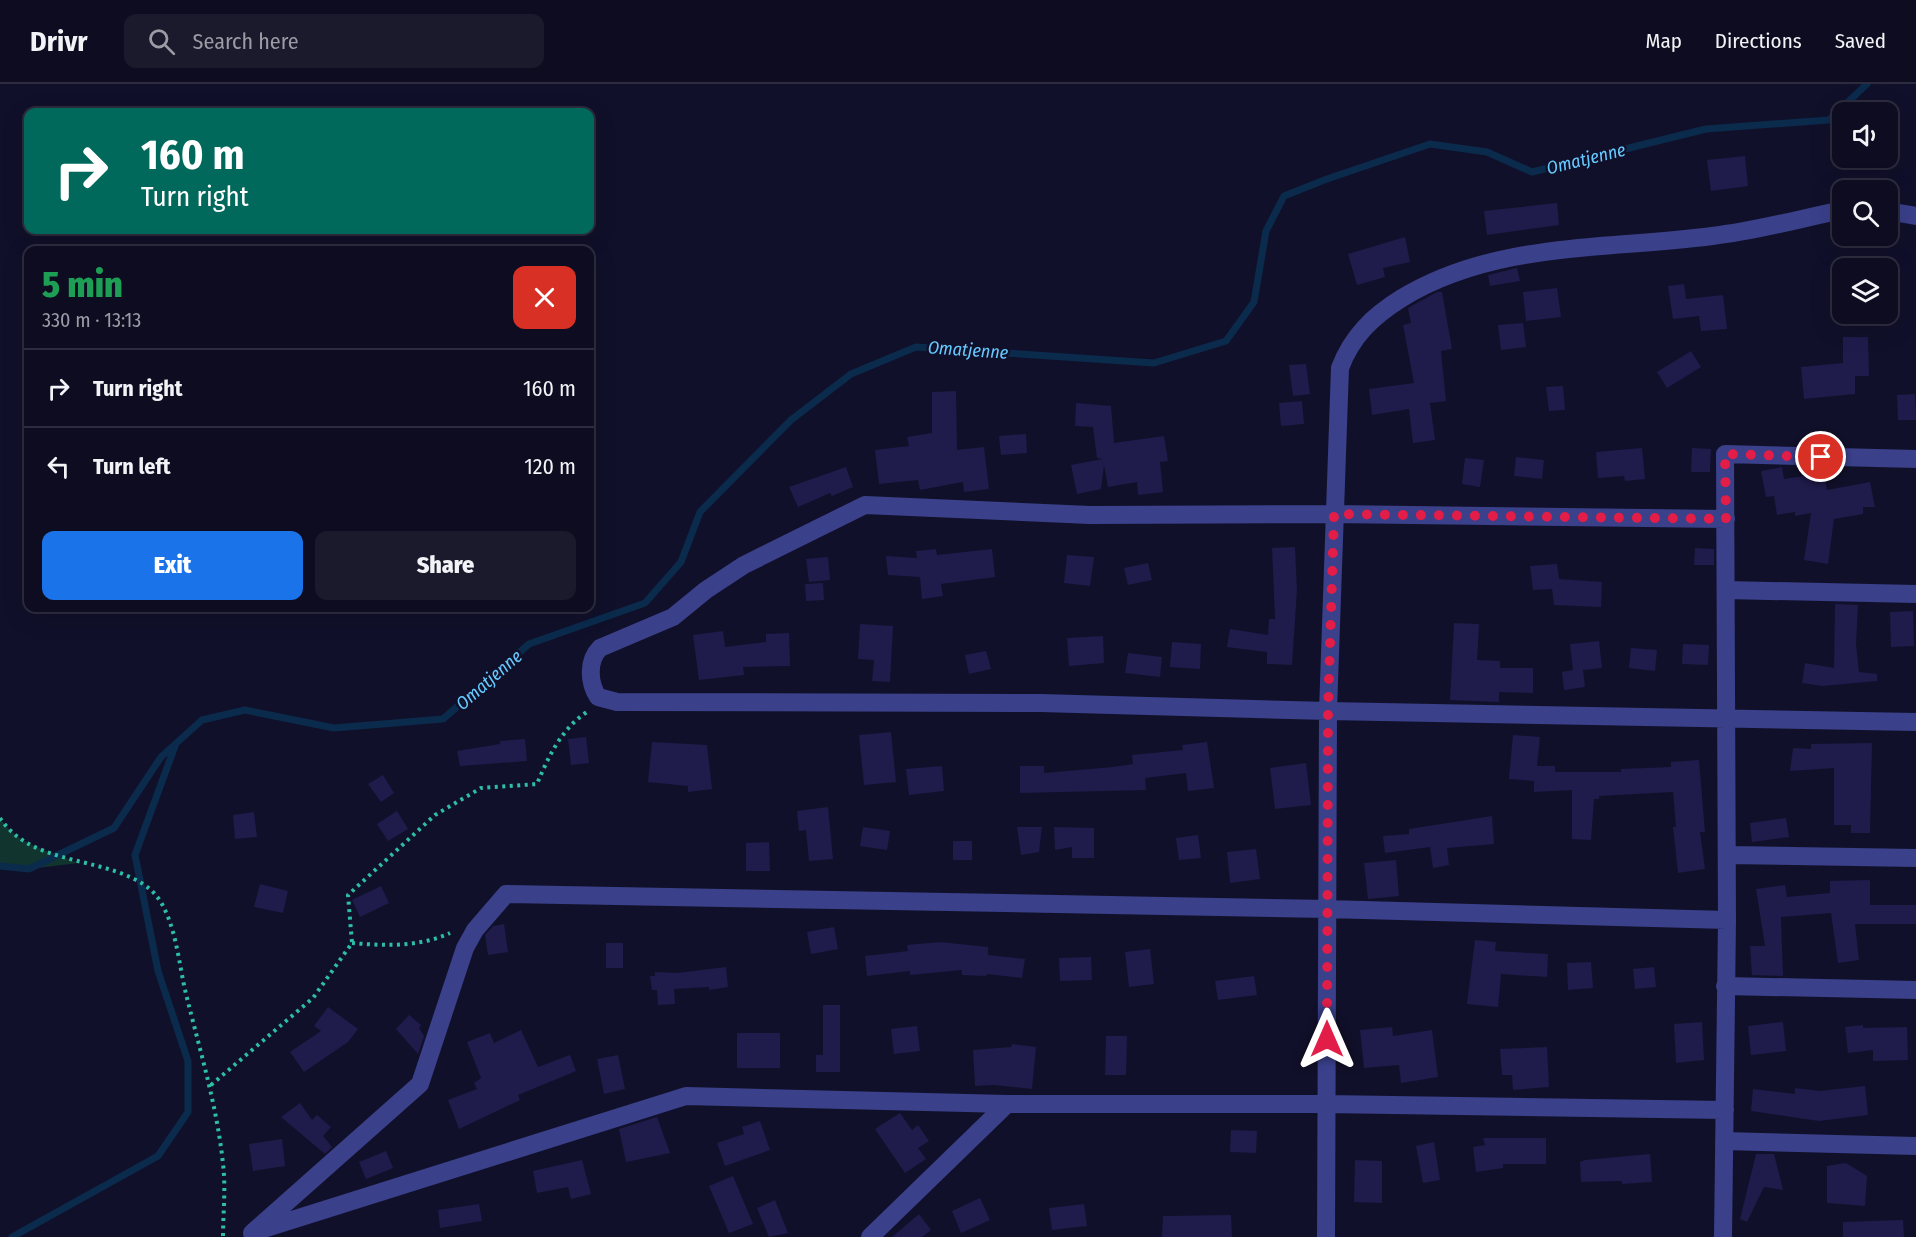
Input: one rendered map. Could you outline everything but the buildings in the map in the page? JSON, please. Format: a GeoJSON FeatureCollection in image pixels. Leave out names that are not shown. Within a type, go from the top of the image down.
{"type":"FeatureCollection","features":[{"type":"Feature","properties":{"kind":"street"},"geometry":{"type":"LineString","coordinates":[[1326,1237],[1328,711],[1340,368],[1345,354],[1365,325],[1408,294],[1453,272],[1493,260],[1538,252],[1720,235],[1832,212]]}},
{"type":"Feature","properties":{"kind":"street"},"geometry":{"type":"LineString","coordinates":[[1898,213],[1916,216]]}},
{"type":"Feature","properties":{"kind":"street"},"geometry":{"type":"LineString","coordinates":[[1723,1237],[1727,920],[1725,454],[1916,459]]}},
{"type":"Feature","properties":{"kind":"street"},"geometry":{"type":"LineString","coordinates":[[1726,519],[1334,514],[1090,515],[865,505],[744,566],[706,590],[674,617],[600,648],[593,658],[591,675],[593,689],[605,701],[1041,703],[1916,722]]}},
{"type":"Feature","properties":{"kind":"street"},"geometry":{"type":"LineString","coordinates":[[1726,590],[1916,594]]}},
{"type":"Feature","properties":{"kind":"street"},"geometry":{"type":"LineString","coordinates":[[1727,855],[1916,858]]}},
{"type":"Feature","properties":{"kind":"street"},"geometry":{"type":"LineString","coordinates":[[250,1235],[420,1084],[465,948],[486,916],[506,894],[1327,909],[1727,920]]}},
{"type":"Feature","properties":{"kind":"street"},"geometry":{"type":"LineString","coordinates":[[1725,986],[1916,990]]}},
{"type":"Feature","properties":{"kind":"street"},"geometry":{"type":"LineString","coordinates":[[250,1235],[672,1098],[700,1096],[1007,1104],[1326,1104],[1725,1110]]}},
{"type":"Feature","properties":{"kind":"street"},"geometry":{"type":"LineString","coordinates":[[870,1237],[1007,1104]]}},
{"type":"Feature","properties":{"kind":"street"},"geometry":{"type":"LineString","coordinates":[[1724,1141],[1916,1146]]}},
{"type":"Feature","properties":{"kind":"path"},"geometry":{"type":"LineString","coordinates":[[211,1085],[313,998],[352,943],[348,895],[435,815],[481,788],[537,784],[550,753],[578,718],[605,701]]}},
{"type":"Feature","properties":{"kind":"path"},"geometry":{"type":"LineString","coordinates":[[0,818],[17,837],[34,847],[134,878],[152,890],[163,904],[171,925],[186,995],[211,1085],[224,1166],[223,1237]]}},
{"type":"Feature","properties":{"kind":"path"},"geometry":{"type":"LineString","coordinates":[[352,943],[389,947],[440,937],[486,916]]}},
{"type":"Feature","properties":{"kind":"green space"},"geometry":{"type":"Polygon","coordinates":[[[0,818],[8,828],[26,842],[78,863],[29,869],[0,866],[0,818]]]}},
{"type":"Feature","properties":{"kind":"waterway","name":"Omatjenne"},"geometry":{"type":"LineString","coordinates":[[0,866],[29,869],[114,828],[161,757],[202,720],[245,710],[334,728],[443,719],[529,644],[645,603],[681,562],[700,512],[791,420],[851,374],[916,347],[1154,363],[1226,341],[1254,302],[1266,231],[1284,196],[1327,179],[1430,144],[1487,152],[1532,172],[1706,129],[1829,120],[1867,84]]}},
{"type":"Feature","properties":{"kind":"waterway"},"geometry":{"type":"LineString","coordinates":[[12,1237],[158,1156],[188,1112],[188,1061],[158,971],[135,855],[175,746]]}},
{"type":"Feature","properties":{"kind":"route"},"geometry":{"type":"LineString","coordinates":[[1327,1039],[1328,711],[1334,514],[1726,519],[1725,454],[1821,457]]}}]}
